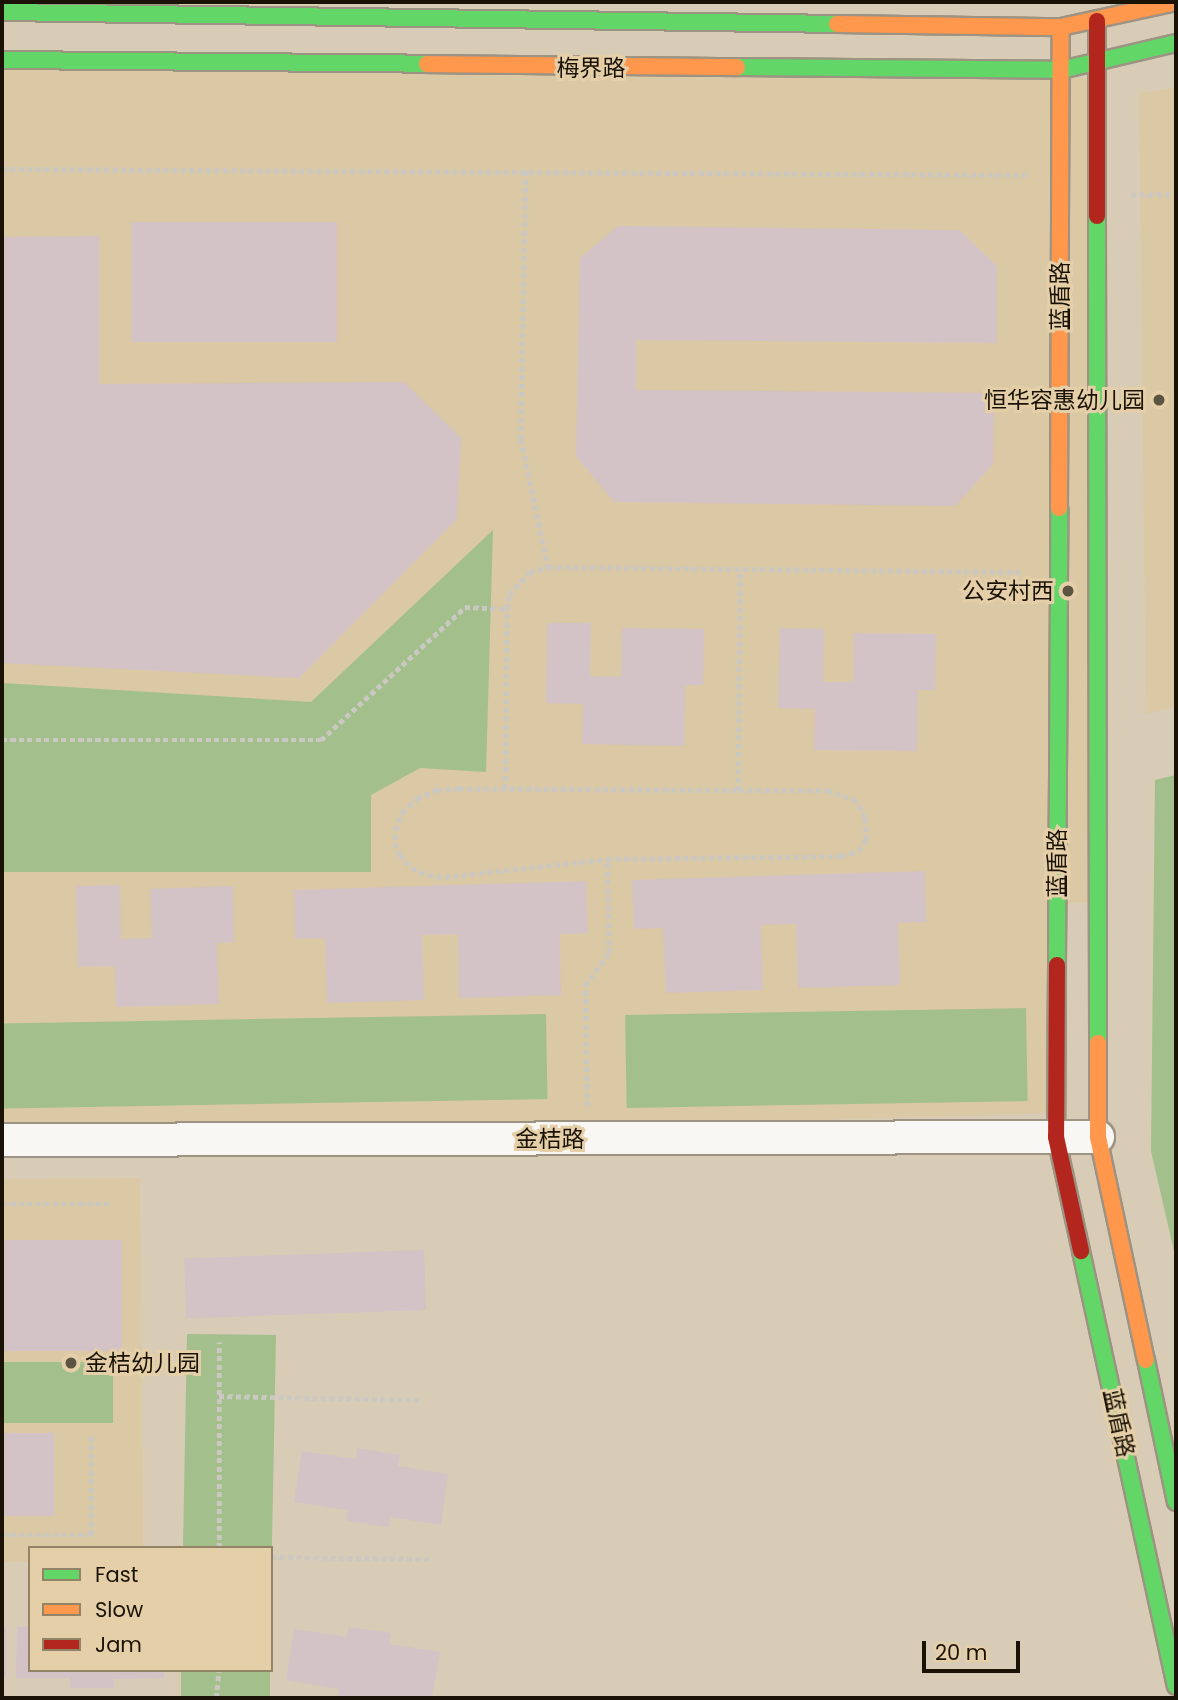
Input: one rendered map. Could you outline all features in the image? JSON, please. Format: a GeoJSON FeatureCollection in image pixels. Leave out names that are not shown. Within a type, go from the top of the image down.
{"type":"FeatureCollection","features":[{"type":"Feature","properties":{"kind":"street"},"geometry":{"type":"LineString","coordinates":[[2,12],[1061,27],[1176,2]]}},
{"type":"Feature","properties":{"kind":"street","name":"蓝盾路"},"geometry":{"type":"LineString","coordinates":[[1097,21],[1098,1137],[1176,1502]]}},
{"type":"Feature","properties":{"kind":"street","name":"蓝盾路"},"geometry":{"type":"LineString","coordinates":[[1061,27],[1056,1137],[1176,1686]]}},
{"type":"Feature","properties":{"kind":"street","name":"梅界路"},"geometry":{"type":"LineString","coordinates":[[2,60],[1060,70],[1098,58],[1176,43]]}},
{"type":"Feature","properties":{"kind":"street","name":"金桔路"},"geometry":{"type":"LineString","coordinates":[[2,1140],[1098,1137]]}},
{"type":"Feature","properties":{"kind":"path"},"geometry":{"type":"LineString","coordinates":[[2,169],[1060,176]]}},
{"type":"Feature","properties":{"kind":"path"},"geometry":{"type":"LineString","coordinates":[[526,171],[521,439],[548,567]]}},
{"type":"Feature","properties":{"kind":"path"},"geometry":{"type":"LineString","coordinates":[[1098,196],[1176,194]]}},
{"type":"Feature","properties":{"kind":"path"},"geometry":{"type":"LineString","coordinates":[[505,789],[507,609],[518,582],[530,572],[548,567],[1026,572]]}},
{"type":"Feature","properties":{"kind":"path"},"geometry":{"type":"LineString","coordinates":[[738,791],[740,569]]}},
{"type":"Feature","properties":{"kind":"path"},"geometry":{"type":"LineString","coordinates":[[2,740],[321,740],[466,607],[507,609]]}},
{"type":"Feature","properties":{"kind":"path"},"geometry":{"type":"LineString","coordinates":[[437,790],[738,791],[845,794],[856,801],[865,818],[866,840],[858,852],[841,856],[607,859],[445,877],[412,868],[400,855],[395,843],[397,826],[404,810],[419,798],[437,790]]}},
{"type":"Feature","properties":{"kind":"path"},"geometry":{"type":"LineString","coordinates":[[588,1139],[585,985],[608,953],[607,859]]}},
{"type":"Feature","properties":{"kind":"path"},"geometry":{"type":"LineString","coordinates":[[2,1205],[112,1204]]}},
{"type":"Feature","properties":{"kind":"path"},"geometry":{"type":"LineString","coordinates":[[219,1342],[219,1546]]}},
{"type":"Feature","properties":{"kind":"path"},"geometry":{"type":"LineString","coordinates":[[219,1396],[423,1400]]}},
{"type":"Feature","properties":{"kind":"path"},"geometry":{"type":"LineString","coordinates":[[2,1535],[91,1535],[91,1434]]}},
{"type":"Feature","properties":{"kind":"path"},"geometry":{"type":"LineString","coordinates":[[273,1557],[429,1559]]}},
{"type":"Feature","properties":{"kind":"path"},"geometry":{"type":"LineString","coordinates":[[216,1698],[219,1672]]}},
{"type":"Feature","properties":{"kind":"shaded area"},"geometry":{"type":"Polygon","coordinates":[[[2,60],[1101,78],[1104,901],[1062,904],[1062,1113],[2,1143],[2,60]]]}},
{"type":"Feature","properties":{"kind":"shaded area","name":"恒华容惠幼儿园"},"geometry":{"type":"Polygon","coordinates":[[[1176,88],[1176,707],[1146,714],[1139,93],[1176,88]]]}},
{"type":"Feature","properties":{"kind":"shaded area","name":"金桔幼儿园"},"geometry":{"type":"Polygon","coordinates":[[[140,1178],[143,1546],[28,1546],[28,1562],[2,1562],[2,1179],[140,1178]]]}},
{"type":"Feature","properties":{"kind":"green space"},"geometry":{"type":"Polygon","coordinates":[[[493,530],[486,772],[420,768],[371,795],[371,872],[2,872],[2,683],[311,702],[493,530]]]}},
{"type":"Feature","properties":{"kind":"green space"},"geometry":{"type":"Polygon","coordinates":[[[1176,775],[1176,1260],[1151,1151],[1155,780],[1176,775]]]}},
{"type":"Feature","properties":{"kind":"green space"},"geometry":{"type":"Polygon","coordinates":[[[1026,1008],[1028,1101],[627,1108],[625,1015],[1026,1008]]]}},
{"type":"Feature","properties":{"kind":"green space"},"geometry":{"type":"Polygon","coordinates":[[[546,1014],[547,1099],[4,1108],[2,1023],[546,1014]]]}},
{"type":"Feature","properties":{"kind":"green space"},"geometry":{"type":"Polygon","coordinates":[[[187,1334],[276,1335],[272,1546],[183,1546],[187,1334]]]}},
{"type":"Feature","properties":{"kind":"green space"},"geometry":{"type":"Polygon","coordinates":[[[2,1362],[113,1362],[113,1423],[2,1423],[2,1362]]]}},
{"type":"Feature","properties":{"kind":"green space"},"geometry":{"type":"Polygon","coordinates":[[[181,1672],[270,1672],[270,1698],[181,1698],[181,1672]]]}},
{"type":"Feature","properties":{"kind":"building"},"geometry":{"type":"Polygon","coordinates":[[[132,222],[337,222],[337,342],[132,342],[132,222]]]}},
{"type":"Feature","properties":{"kind":"building"},"geometry":{"type":"Polygon","coordinates":[[[618,226],[959,230],[997,266],[997,343],[636,340],[636,390],[994,393],[993,464],[955,506],[614,502],[576,456],[580,258],[618,226]]]}},
{"type":"Feature","properties":{"kind":"building"},"geometry":{"type":"Polygon","coordinates":[[[99,236],[99,384],[404,382],[461,438],[457,519],[299,678],[2,663],[2,237],[99,236]]]}},
{"type":"Feature","properties":{"kind":"building"},"geometry":{"type":"Polygon","coordinates":[[[547,623],[591,623],[590,676],[621,677],[622,628],[704,629],[703,685],[685,685],[684,746],[582,744],[583,704],[546,703],[547,623]]]}},
{"type":"Feature","properties":{"kind":"building"},"geometry":{"type":"Polygon","coordinates":[[[780,628],[824,629],[823,682],[853,682],[854,633],[936,634],[935,690],[918,690],[917,751],[814,750],[815,709],[778,708],[780,628]]]}},
{"type":"Feature","properties":{"kind":"building"},"geometry":{"type":"Polygon","coordinates":[[[925,871],[926,922],[898,923],[900,985],[798,988],[796,924],[761,925],[763,990],[666,993],[663,928],[634,929],[632,880],[925,871]]]}},
{"type":"Feature","properties":{"kind":"building"},"geometry":{"type":"Polygon","coordinates":[[[586,881],[588,933],[560,934],[561,995],[459,998],[458,934],[422,935],[424,1000],[327,1003],[325,938],[295,939],[294,890],[586,881]]]}},
{"type":"Feature","properties":{"kind":"building"},"geometry":{"type":"Polygon","coordinates":[[[120,885],[121,939],[152,938],[150,889],[233,886],[234,942],[217,943],[219,1004],[116,1007],[115,966],[78,967],[76,886],[120,885]]]}},
{"type":"Feature","properties":{"kind":"building"},"geometry":{"type":"Polygon","coordinates":[[[2,1240],[122,1240],[122,1351],[2,1351],[2,1240]]]}},
{"type":"Feature","properties":{"kind":"building"},"geometry":{"type":"Polygon","coordinates":[[[424,1250],[426,1310],[186,1318],[184,1258],[424,1250]]]}},
{"type":"Feature","properties":{"kind":"building"},"geometry":{"type":"Polygon","coordinates":[[[2,1433],[54,1433],[54,1516],[2,1516],[2,1433]]]}},
{"type":"Feature","properties":{"kind":"building"},"geometry":{"type":"Polygon","coordinates":[[[357,1448],[400,1455],[398,1466],[448,1474],[441,1525],[391,1517],[389,1527],[346,1521],[348,1510],[294,1502],[302,1451],[356,1459],[357,1448]]]}},
{"type":"Feature","properties":{"kind":"building"},"geometry":{"type":"Polygon","coordinates":[[[2,1626],[6,1626],[6,1678],[2,1678],[2,1626]]]}},
{"type":"Feature","properties":{"kind":"building"},"geometry":{"type":"Polygon","coordinates":[[[17,1627],[28,1627],[28,1672],[164,1672],[164,1678],[114,1679],[114,1688],[70,1688],[70,1678],[16,1678],[17,1627]]]}},
{"type":"Feature","properties":{"kind":"building"},"geometry":{"type":"Polygon","coordinates":[[[349,1627],[391,1633],[389,1644],[440,1652],[432,1698],[337,1698],[339,1689],[286,1680],[294,1629],[347,1637],[349,1627]]]}},
{"type":"Feature","properties":{"kind":"traffic: fast"},"geometry":{"type":"LineString","coordinates":[[2,12],[837,24]]}},
{"type":"Feature","properties":{"kind":"traffic: fast"},"geometry":{"type":"LineString","coordinates":[[737,67],[1061,70],[1176,43]]}},
{"type":"Feature","properties":{"kind":"traffic: fast"},"geometry":{"type":"LineString","coordinates":[[2,60],[427,64]]}},
{"type":"Feature","properties":{"kind":"traffic: fast"},"geometry":{"type":"LineString","coordinates":[[1097,216],[1098,1043]]}},
{"type":"Feature","properties":{"kind":"traffic: fast"},"geometry":{"type":"LineString","coordinates":[[1057,965],[1059,508]]}},
{"type":"Feature","properties":{"kind":"traffic: fast"},"geometry":{"type":"LineString","coordinates":[[1081,1251],[1176,1686]]}},
{"type":"Feature","properties":{"kind":"traffic: fast"},"geometry":{"type":"LineString","coordinates":[[1146,1360],[1176,1502]]}},
{"type":"Feature","properties":{"kind":"traffic: slow"},"geometry":{"type":"LineString","coordinates":[[837,24],[1061,27],[1176,2]]}},
{"type":"Feature","properties":{"kind":"traffic: slow"},"geometry":{"type":"LineString","coordinates":[[1059,508],[1061,27]]}},
{"type":"Feature","properties":{"kind":"traffic: slow"},"geometry":{"type":"LineString","coordinates":[[427,64],[737,67]]}},
{"type":"Feature","properties":{"kind":"traffic: slow"},"geometry":{"type":"LineString","coordinates":[[1098,1043],[1098,1137],[1146,1360]]}},
{"type":"Feature","properties":{"kind":"traffic: jam"},"geometry":{"type":"LineString","coordinates":[[1097,21],[1097,216]]}},
{"type":"Feature","properties":{"kind":"traffic: jam"},"geometry":{"type":"LineString","coordinates":[[1057,965],[1056,1137],[1081,1251]]}},
{"type":"Feature","properties":{"kind":"place","name":"恒华容惠幼儿园"},"geometry":{"type":"Point","coordinates":[1159,400]}},
{"type":"Feature","properties":{"kind":"place","name":"公安村西"},"geometry":{"type":"Point","coordinates":[1068,591]}},
{"type":"Feature","properties":{"kind":"place","name":"金桔幼儿园"},"geometry":{"type":"Point","coordinates":[71,1363]}}]}
